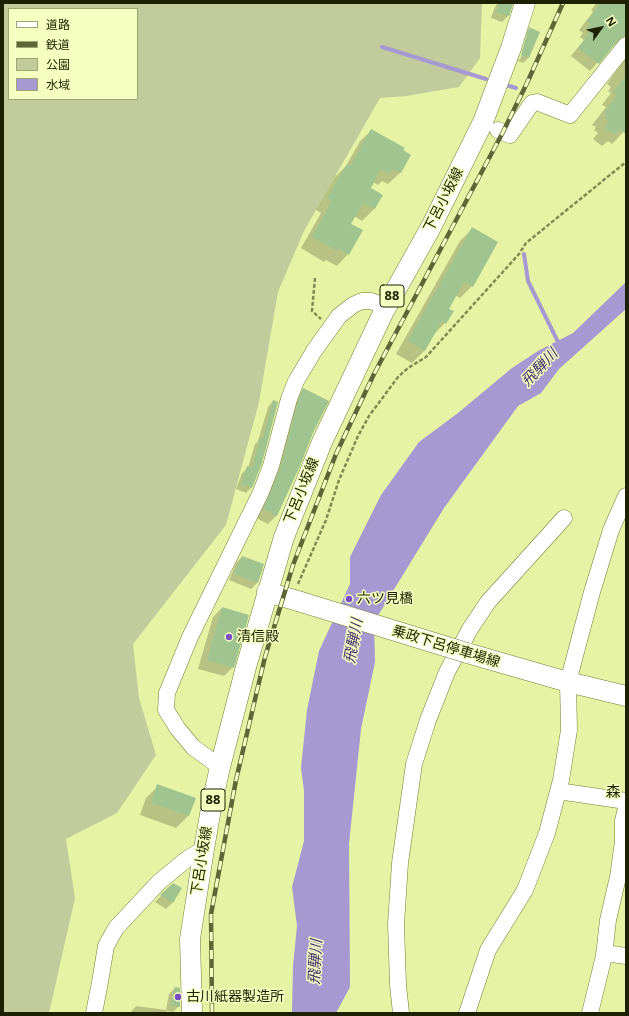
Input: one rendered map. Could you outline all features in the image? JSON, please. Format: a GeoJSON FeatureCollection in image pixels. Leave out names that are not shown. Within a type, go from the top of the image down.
{"type":"FeatureCollection","features":[{"type":"Feature","properties":{"kind":"main road","name":"下呂小坂線"},"geometry":{"type":"LineString","coordinates":[[192,1013],[190,939],[204,849],[220,767],[267,592],[284,537],[322,442],[387,307],[431,227],[483,122],[511,48],[525,3]]}},
{"type":"Feature","properties":{"kind":"main road","name":"乗政下呂停車場線"},"geometry":{"type":"LineString","coordinates":[[267,592],[466,653],[568,682],[626,696]]}},
{"type":"Feature","properties":{"kind":"street"},"geometry":{"type":"LineString","coordinates":[[498,130],[510,135],[532,103],[536,102],[570,115],[626,45]]}},
{"type":"Feature","properties":{"kind":"street"},"geometry":{"type":"LineString","coordinates":[[220,767],[194,747],[178,729],[166,710],[167,693],[190,637],[261,492],[271,466],[289,398],[296,380],[314,351],[339,316],[353,305],[362,301],[371,301],[387,307]]}},
{"type":"Feature","properties":{"kind":"street"},"geometry":{"type":"LineString","coordinates":[[467,1013],[488,950],[524,890],[547,833],[561,780],[569,730],[568,682],[592,592],[611,530],[626,496]]}},
{"type":"Feature","properties":{"kind":"street"},"geometry":{"type":"LineString","coordinates":[[401,1013],[398,985],[396,916],[401,855],[414,764],[447,672],[470,629],[488,602],[564,518]]}},
{"type":"Feature","properties":{"kind":"street"},"geometry":{"type":"LineString","coordinates":[[558,791],[626,801]]}},
{"type":"Feature","properties":{"kind":"street"},"geometry":{"type":"LineString","coordinates":[[590,1013],[604,953],[608,920],[618,877],[623,821],[626,808]]}},
{"type":"Feature","properties":{"kind":"street"},"geometry":{"type":"LineString","coordinates":[[94,1013],[106,946],[116,928],[159,882],[187,859],[204,849]]}},
{"type":"Feature","properties":{"kind":"street"},"geometry":{"type":"LineString","coordinates":[[604,953],[626,956]]}},
{"type":"Feature","properties":{"kind":"path"},"geometry":{"type":"LineString","coordinates":[[295,600],[326,520],[339,480],[358,436],[369,416],[398,376],[426,357],[519,254],[526,243],[626,162]]}},
{"type":"Feature","properties":{"kind":"path"},"geometry":{"type":"LineString","coordinates":[[315,278],[312,310],[316,316],[332,327]]}},
{"type":"Feature","properties":{"kind":"green space"},"geometry":{"type":"Polygon","coordinates":[[[3,3],[482,3],[480,58],[459,87],[407,96],[380,98],[304,231],[278,292],[259,402],[226,525],[133,644],[139,698],[156,755],[117,813],[66,839],[75,898],[49,1013],[3,1013],[3,3]]]}},
{"type":"Feature","properties":{"kind":"water","name":"飛騨川"},"geometry":{"type":"Polygon","coordinates":[[[626,282],[626,309],[559,369],[541,393],[518,406],[444,508],[374,622],[375,662],[361,729],[349,844],[350,987],[336,1013],[292,1013],[293,966],[297,926],[292,887],[304,841],[304,791],[301,768],[307,710],[319,651],[350,584],[350,557],[381,495],[419,442],[458,413],[512,368],[538,351],[573,333],[626,282]]]}},
{"type":"Feature","properties":{"kind":"building"},"geometry":{"type":"Polygon","coordinates":[[[499,3],[513,4],[509,16],[496,12],[499,3]]]}},
{"type":"Feature","properties":{"kind":"building"},"geometry":{"type":"Polygon","coordinates":[[[601,3],[626,3],[626,36],[619,39],[599,64],[578,48],[591,31],[587,28],[590,24],[587,21],[601,3]]]}},
{"type":"Feature","properties":{"kind":"building"},"geometry":{"type":"Polygon","coordinates":[[[529,27],[540,32],[529,58],[521,55],[529,27]]]}},
{"type":"Feature","properties":{"kind":"building"},"geometry":{"type":"Polygon","coordinates":[[[626,76],[626,134],[619,129],[615,135],[604,127],[609,121],[605,118],[607,115],[604,113],[617,95],[613,92],[626,76]]]}},
{"type":"Feature","properties":{"kind":"building"},"geometry":{"type":"Polygon","coordinates":[[[371,129],[405,148],[403,150],[411,155],[401,173],[393,169],[390,174],[381,169],[371,188],[383,195],[375,209],[363,203],[351,224],[363,230],[349,255],[338,248],[337,251],[312,237],[332,201],[327,198],[347,164],[350,166],[371,129]]]}},
{"type":"Feature","properties":{"kind":"building"},"geometry":{"type":"Polygon","coordinates":[[[472,227],[498,242],[473,287],[464,282],[449,309],[454,311],[446,324],[442,321],[425,351],[408,341],[472,227]]]}},
{"type":"Feature","properties":{"kind":"building"},"geometry":{"type":"Polygon","coordinates":[[[303,388],[329,401],[313,433],[300,466],[277,516],[263,509],[280,469],[303,388]]]}},
{"type":"Feature","properties":{"kind":"building"},"geometry":{"type":"Polygon","coordinates":[[[273,400],[278,402],[262,463],[252,488],[241,484],[247,466],[252,468],[260,438],[263,438],[273,400]]]}},
{"type":"Feature","properties":{"kind":"building"},"geometry":{"type":"Polygon","coordinates":[[[242,556],[264,564],[258,583],[234,574],[242,556]]]}},
{"type":"Feature","properties":{"kind":"building","name":"清信殿"},"geometry":{"type":"Polygon","coordinates":[[[222,607],[249,615],[234,668],[207,660],[222,607]]]}},
{"type":"Feature","properties":{"kind":"building"},"geometry":{"type":"Polygon","coordinates":[[[157,784],[196,798],[189,816],[151,803],[157,784]]]}},
{"type":"Feature","properties":{"kind":"building"},"geometry":{"type":"Polygon","coordinates":[[[173,883],[182,888],[173,903],[160,895],[173,883]]]}},
{"type":"Feature","properties":{"kind":"building","name":"古川紙器製造所"},"geometry":{"type":"Polygon","coordinates":[[[175,987],[180,988],[180,1007],[171,1005],[175,987]]]}},
{"type":"Feature","properties":{"kind":"waterway"},"geometry":{"type":"LineString","coordinates":[[382,47],[486,79]]}},
{"type":"Feature","properties":{"kind":"waterway"},"geometry":{"type":"LineString","coordinates":[[506,85],[516,88]]}},
{"type":"Feature","properties":{"kind":"waterway"},"geometry":{"type":"LineString","coordinates":[[524,254],[528,281],[559,344]]}},
{"type":"Feature","properties":{"kind":"railway"},"geometry":{"type":"LineString","coordinates":[[212,1013],[211,914],[236,780],[265,657],[293,565],[336,454],[374,374],[503,132],[563,3]]}},
{"type":"Feature","properties":{"kind":"place","name":"六ツ見橋"},"geometry":{"type":"Point","coordinates":[349,599]}},
{"type":"Feature","properties":{"kind":"place","name":"清信殿"},"geometry":{"type":"Point","coordinates":[229,637]}},
{"type":"Feature","properties":{"kind":"place","name":"古川紙器製造所"},"geometry":{"type":"Point","coordinates":[178,997]}},
{"type":"Feature","properties":{"kind":"district","name":"森"},"geometry":{"type":"Point","coordinates":[613,793]}}]}
